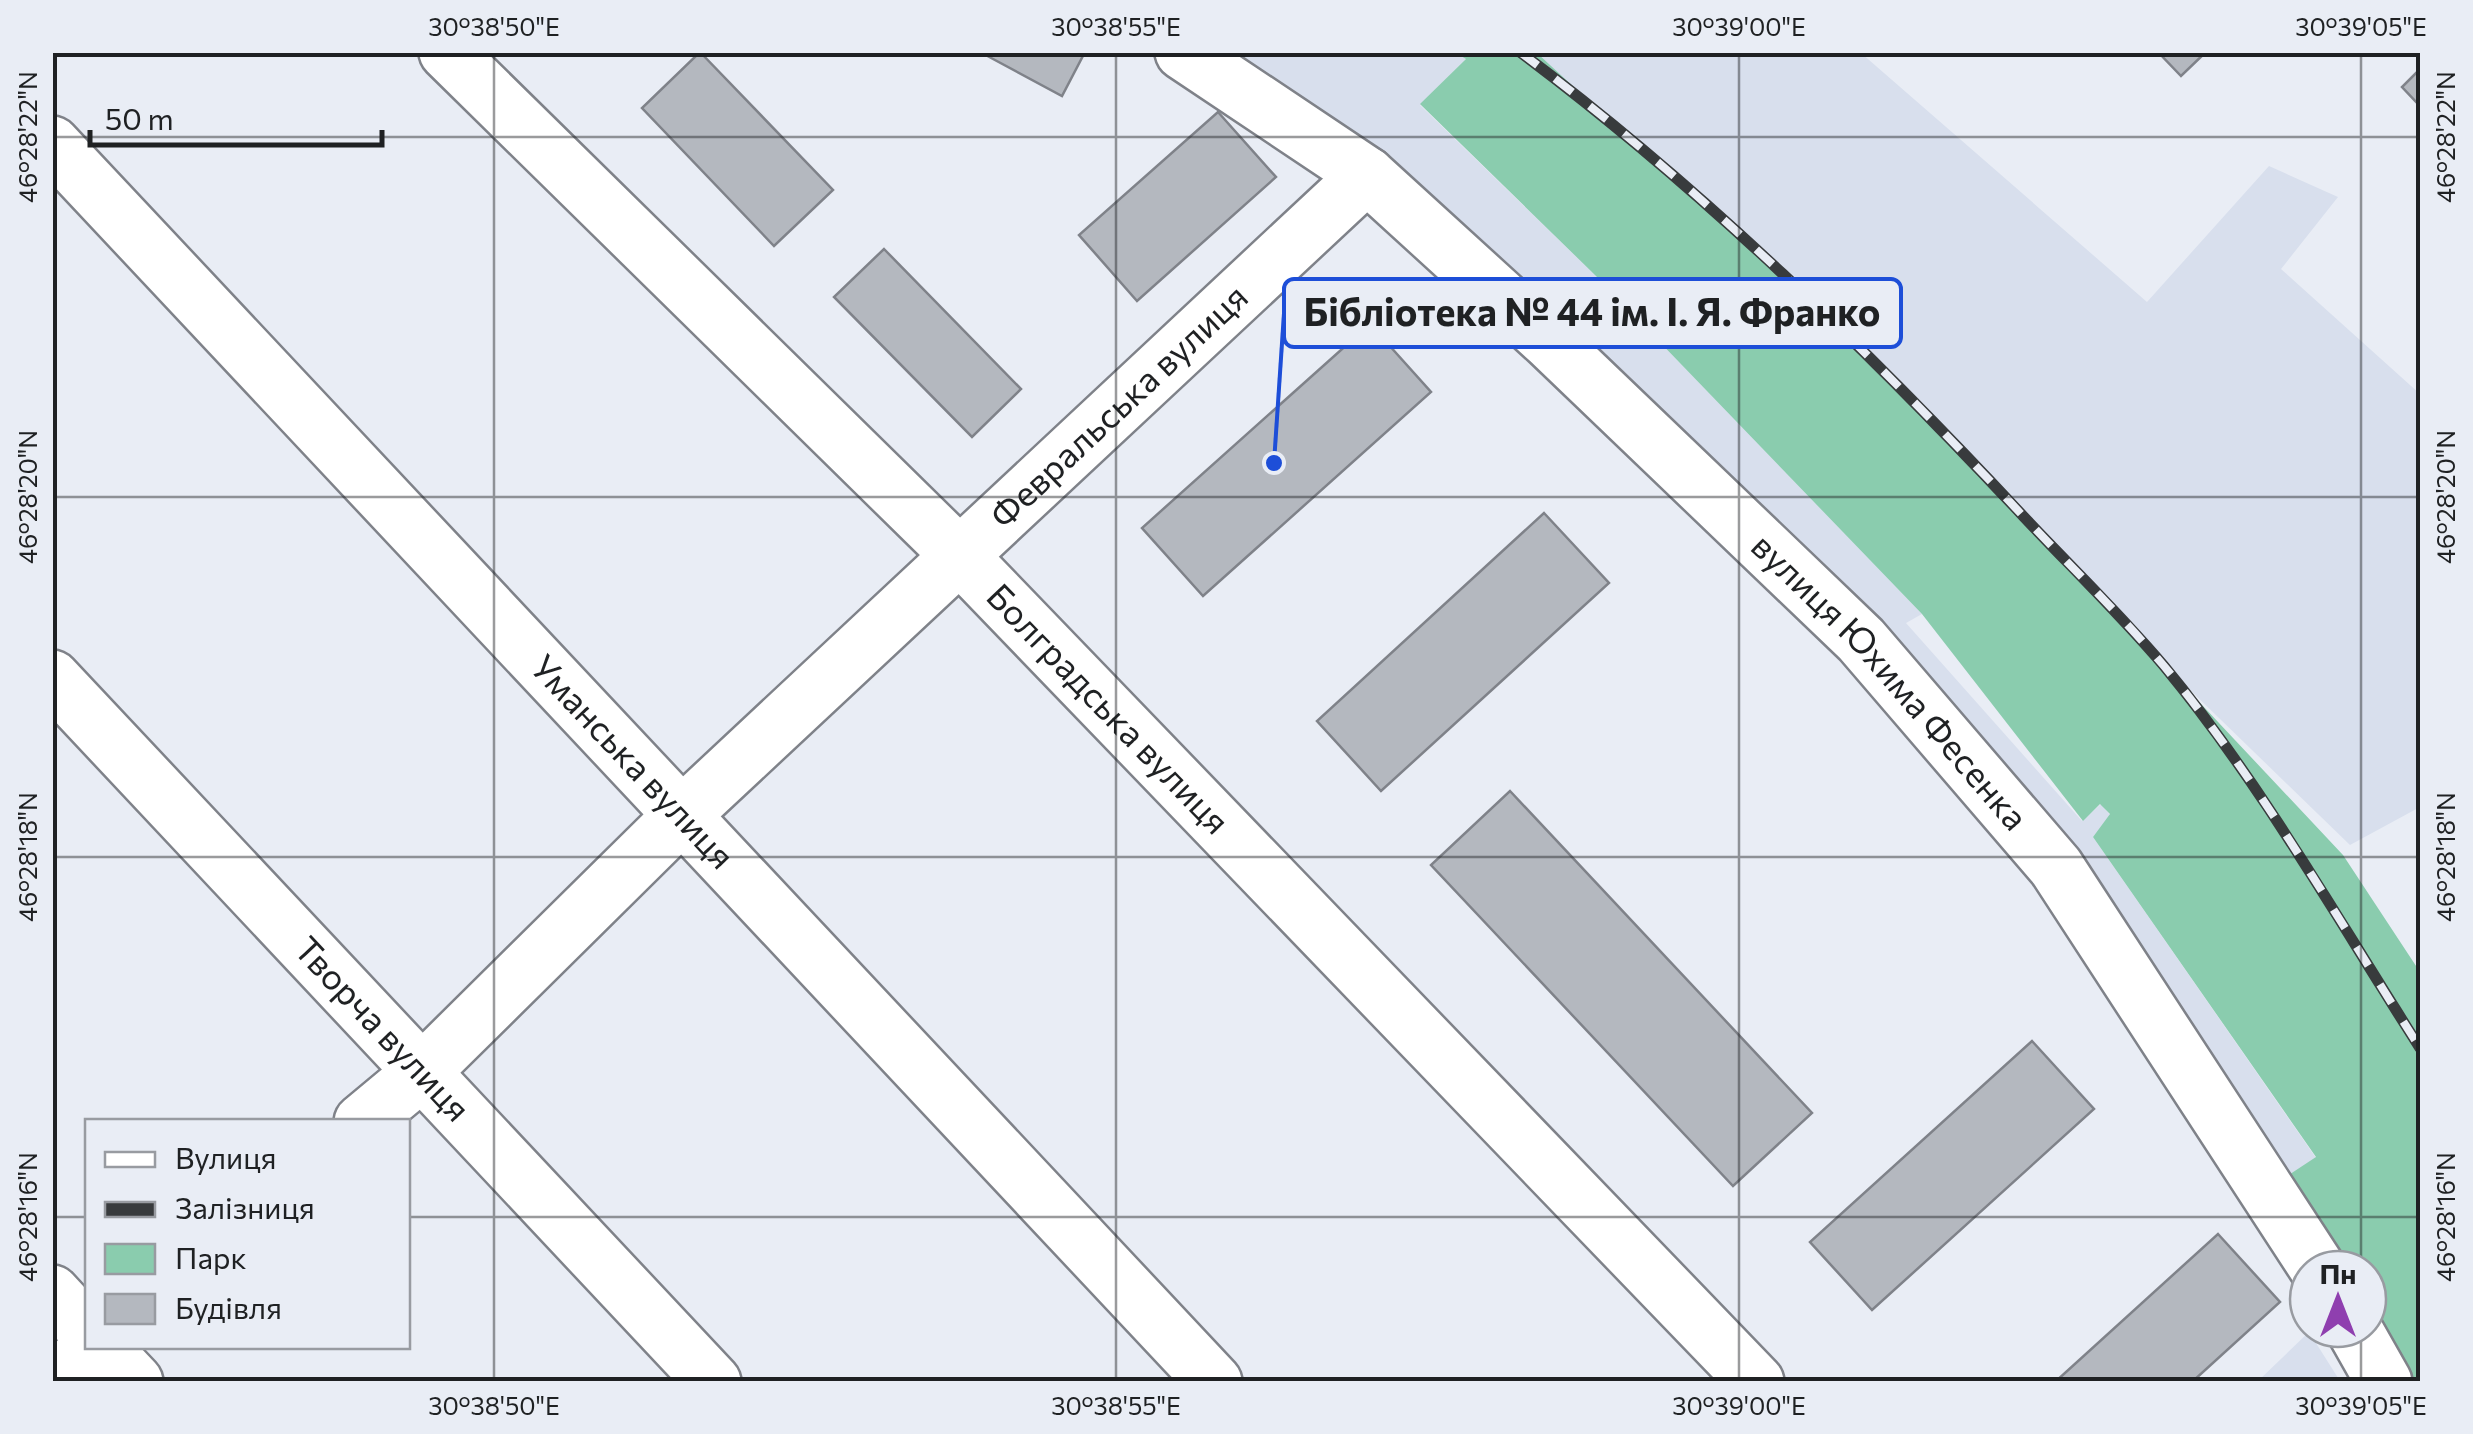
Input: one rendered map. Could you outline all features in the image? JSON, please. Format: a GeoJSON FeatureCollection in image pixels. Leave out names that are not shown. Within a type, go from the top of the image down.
{"type":"FeatureCollection","features":[{"type":"Feature","properties":{"kind":"street","name":"Болградська вулиця"},"geometry":{"type":"LineString","coordinates":[[448,52],[960,556],[1738,1375]]}},
{"type":"Feature","properties":{"kind":"street","name":"вулиця Юхима Фесенка"},"geometry":{"type":"LineString","coordinates":[[1184,52],[1367,175],[1549,341],[1862,640],[2056,867],[2305,1249]]}},
{"type":"Feature","properties":{"kind":"street","name":"Уманська вулиця"},"geometry":{"type":"LineString","coordinates":[[52,144],[1214,1382]]}},
{"type":"Feature","properties":{"kind":"street","name":"Февральська вулиця"},"geometry":{"type":"LineString","coordinates":[[366,1119],[422,1072],[682,815],[1367,175]]}},
{"type":"Feature","properties":{"kind":"street","name":"Творча вулиця"},"geometry":{"type":"LineString","coordinates":[[52,678],[713,1382]]}},
{"type":"Feature","properties":{"kind":"street"},"geometry":{"type":"LineString","coordinates":[[52,1293],[85,1329]]}},
{"type":"Feature","properties":{"kind":"street"},"geometry":{"type":"LineString","coordinates":[[54,1382],[89,1349]]}},
{"type":"Feature","properties":{"kind":"street"},"geometry":{"type":"LineString","coordinates":[[104,1349],[134,1382]]}},
{"type":"Feature","properties":{"kind":"street"},"geometry":{"type":"LineString","coordinates":[[2365,1349],[2384,1382]]}},
{"type":"Feature","properties":{"kind":"shaded area"},"geometry":{"type":"Polygon","coordinates":[[[1456,52],[1466,59],[1420,105],[1597,277],[1922,614],[1906,623],[2082,821],[2101,804],[2110,815],[2093,837],[2316,1158],[2275,1184],[2108,910],[1210,53],[1456,52]]]}},
{"type":"Feature","properties":{"kind":"shaded area"},"geometry":{"type":"Polygon","coordinates":[[[1533,53],[1861,53],[2147,302],[2269,166],[2338,197],[2281,269],[2420,394],[2420,807],[2350,845],[1533,53]]]}},
{"type":"Feature","properties":{"kind":"shaded area"},"geometry":{"type":"Polygon","coordinates":[[[2291,1349],[2320,1349],[2340,1381],[2258,1381],[2291,1349]]]}},
{"type":"Feature","properties":{"kind":"green space"},"geometry":{"type":"Polygon","coordinates":[[[1456,53],[1537,53],[1938,424],[2343,855],[2420,972],[2420,1381],[2386,1381],[2375,1349],[2388,1349],[2388,1249],[2312,1249],[2275,1184],[2316,1157],[2093,837],[2110,814],[2100,804],[2083,821],[1922,614],[1597,277],[1420,104],[1466,59],[1456,53]]]}},
{"type":"Feature","properties":{"kind":"building"},"geometry":{"type":"Polygon","coordinates":[[[700,52],[833,190],[774,246],[642,108],[700,52]]]}},
{"type":"Feature","properties":{"kind":"building"},"geometry":{"type":"Polygon","coordinates":[[[980,52],[1085,52],[1062,96],[980,52]]]}},
{"type":"Feature","properties":{"kind":"building"},"geometry":{"type":"Polygon","coordinates":[[[2158,52],[2206,52],[2181,76],[2158,52]]]}},
{"type":"Feature","properties":{"kind":"building"},"geometry":{"type":"Polygon","coordinates":[[[2420,69],[2420,106],[2402,87],[2420,69]]]}},
{"type":"Feature","properties":{"kind":"building"},"geometry":{"type":"Polygon","coordinates":[[[1218,112],[1276,177],[1137,301],[1079,235],[1218,112]]]}},
{"type":"Feature","properties":{"kind":"building"},"geometry":{"type":"Polygon","coordinates":[[[884,249],[1021,389],[972,437],[834,297],[884,249]]]}},
{"type":"Feature","properties":{"kind":"building"},"geometry":{"type":"Polygon","coordinates":[[[1370,324],[1431,392],[1203,596],[1142,528],[1370,324]]]}},
{"type":"Feature","properties":{"kind":"building"},"geometry":{"type":"Polygon","coordinates":[[[1544,513],[1609,583],[1381,791],[1317,721],[1544,513]]]}},
{"type":"Feature","properties":{"kind":"building"},"geometry":{"type":"Polygon","coordinates":[[[1510,791],[1812,1113],[1733,1186],[1431,865],[1510,791]]]}},
{"type":"Feature","properties":{"kind":"building"},"geometry":{"type":"Polygon","coordinates":[[[2032,1041],[2094,1109],[1872,1310],[1810,1242],[2032,1041]]]}},
{"type":"Feature","properties":{"kind":"building"},"geometry":{"type":"Polygon","coordinates":[[[2218,1234],[2280,1302],[2192,1382],[2055,1382],[2218,1234]]]}},
{"type":"Feature","properties":{"kind":"railway"},"geometry":{"type":"LineString","coordinates":[[1520,52],[1654,159],[1783,274],[1906,394],[2147,647],[2199,711],[2266,805],[2420,1048]]}},
{"type":"Feature","properties":{"kind":"place","name":"Бібліотека № 44 ім. І. Я. Франко"},"geometry":{"type":"Point","coordinates":[1274,463]}}]}
